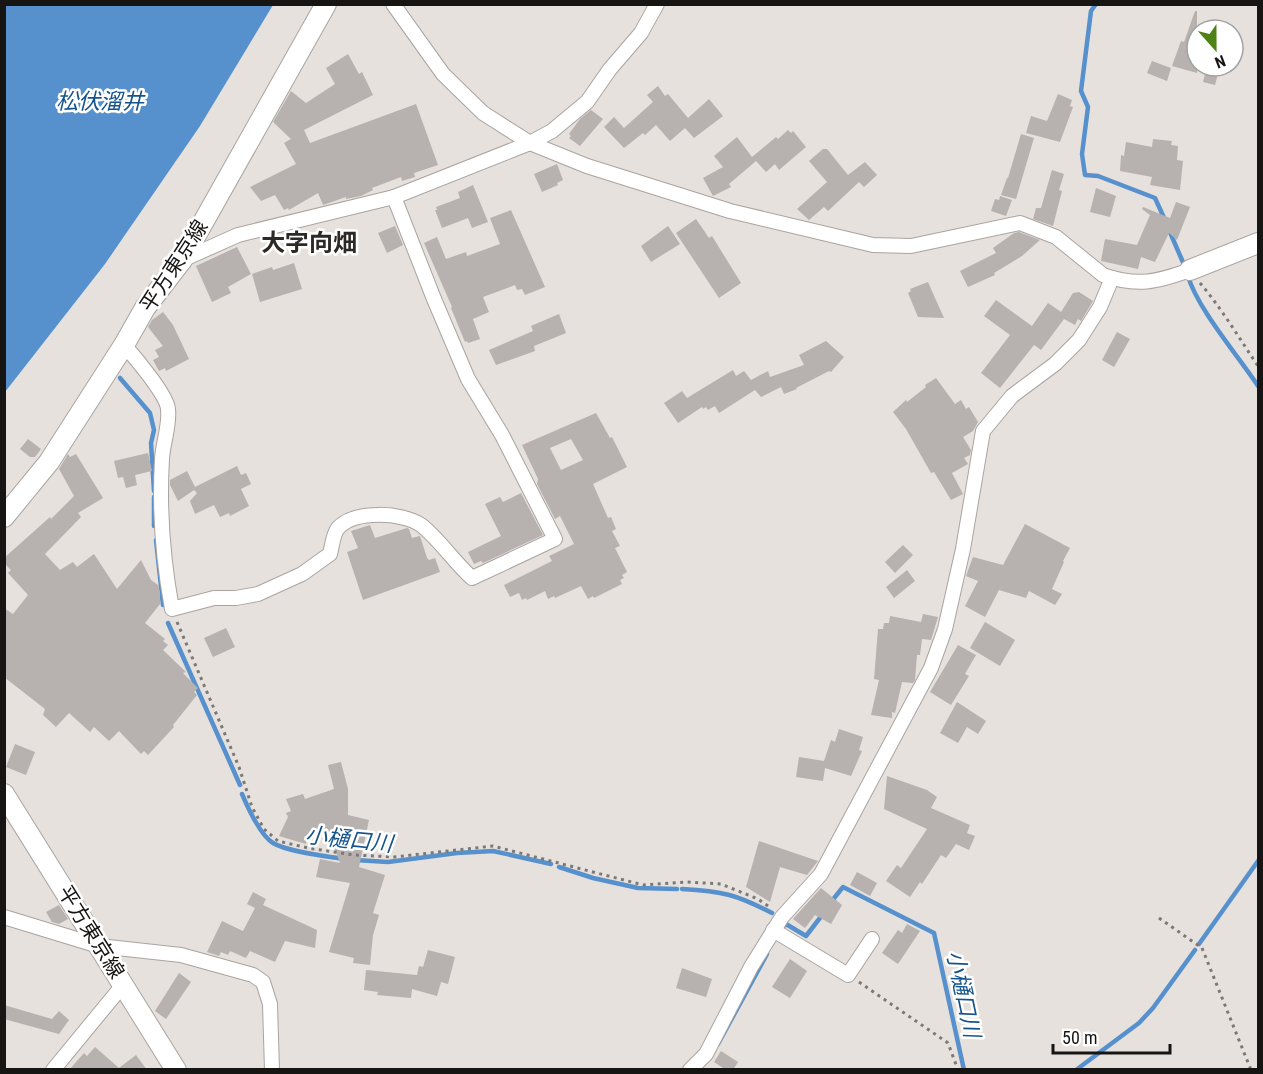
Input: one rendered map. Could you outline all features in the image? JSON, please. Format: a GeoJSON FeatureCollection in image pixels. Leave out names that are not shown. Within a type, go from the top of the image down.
{"type":"FeatureCollection","features":[{"type":"Feature","properties":{"kind":"main road","name":"平方東京線"},"geometry":{"type":"LineString","coordinates":[[4,518],[49,462],[145,308],[182,260],[326,4]]}},
{"type":"Feature","properties":{"kind":"main road"},"geometry":{"type":"LineString","coordinates":[[1190,270],[1258,243]]}},
{"type":"Feature","properties":{"kind":"main road","name":"平方東京線"},"geometry":{"type":"LineString","coordinates":[[4,795],[176,1070]]}},
{"type":"Feature","properties":{"kind":"street"},"geometry":{"type":"LineString","coordinates":[[393,4],[443,74],[483,113],[530,143],[587,166],[730,211],[873,245],[911,246],[1020,223],[1056,237],[1103,275],[1112,278],[1151,283],[1190,270]]}},
{"type":"Feature","properties":{"kind":"street"},"geometry":{"type":"LineString","coordinates":[[182,260],[238,235],[394,197],[530,143],[552,131],[587,102],[610,69],[641,33],[657,4]]}},
{"type":"Feature","properties":{"kind":"street"},"geometry":{"type":"LineString","coordinates":[[124,345],[141,363],[168,406],[162,458],[162,526],[164,567],[172,609],[214,598],[236,598],[258,594],[302,574],[330,554],[336,530],[348,520],[363,516],[398,516],[420,525],[472,578],[555,539],[502,435],[468,379],[394,197]]}},
{"type":"Feature","properties":{"kind":"street"},"geometry":{"type":"LineString","coordinates":[[690,1070],[706,1054],[751,967],[782,916],[821,874],[932,668],[945,629],[963,549],[983,431],[1012,396],[1054,364],[1079,340],[1100,307],[1112,278]]}},
{"type":"Feature","properties":{"kind":"street"},"geometry":{"type":"LineString","coordinates":[[4,917],[99,946],[181,955],[253,975],[263,982],[270,1004],[272,1070]]}},
{"type":"Feature","properties":{"kind":"street"},"geometry":{"type":"LineString","coordinates":[[773,930],[848,975],[872,939]]}},
{"type":"Feature","properties":{"kind":"street"},"geometry":{"type":"LineString","coordinates":[[53,1070],[123,984]]}},
{"type":"Feature","properties":{"kind":"path"},"geometry":{"type":"LineString","coordinates":[[1190,270],[1220,307],[1230,326],[1258,366]]}},
{"type":"Feature","properties":{"kind":"path"},"geometry":{"type":"LineString","coordinates":[[172,609],[239,767],[252,807],[264,829],[278,841],[354,855],[394,857],[493,846],[643,885],[687,882],[721,884],[758,899],[782,916]]}},
{"type":"Feature","properties":{"kind":"path"},"geometry":{"type":"LineString","coordinates":[[1159,918],[1202,948],[1251,1070]]}},
{"type":"Feature","properties":{"kind":"path"},"geometry":{"type":"LineString","coordinates":[[848,975],[948,1043],[958,1070]]}},
{"type":"Feature","properties":{"kind":"water","name":"松伏溜井"},"geometry":{"type":"Polygon","coordinates":[[[5,4],[273,5],[200,126],[105,264],[5,392],[5,4]]]}},
{"type":"Feature","properties":{"kind":"building"},"geometry":{"type":"Polygon","coordinates":[[[1195,11],[1197,11],[1197,18],[1193,18],[1195,11]]]}},
{"type":"Feature","properties":{"kind":"building"},"geometry":{"type":"Polygon","coordinates":[[[1185,39],[1185,70],[1172,66],[1181,41],[1184,42],[1185,39]]]}},
{"type":"Feature","properties":{"kind":"building"},"geometry":{"type":"Polygon","coordinates":[[[348,54],[359,74],[362,72],[373,95],[304,130],[310,143],[416,104],[438,165],[414,173],[415,177],[402,181],[401,177],[372,188],[373,190],[361,196],[346,199],[346,197],[323,205],[318,193],[289,210],[288,208],[284,210],[275,195],[261,201],[250,187],[296,164],[284,143],[291,139],[273,122],[291,91],[306,103],[335,84],[326,68],[348,54]]]}},
{"type":"Feature","properties":{"kind":"building"},"geometry":{"type":"Polygon","coordinates":[[[1152,61],[1171,68],[1167,81],[1147,73],[1152,61]]]}},
{"type":"Feature","properties":{"kind":"building"},"geometry":{"type":"Polygon","coordinates":[[[1204,78],[1217,78],[1215,85],[1203,82],[1204,78]]]}},
{"type":"Feature","properties":{"kind":"building"},"geometry":{"type":"Polygon","coordinates":[[[658,86],[665,96],[668,94],[688,118],[709,99],[723,116],[694,138],[685,128],[670,141],[656,125],[624,148],[604,127],[614,117],[624,128],[653,102],[647,95],[658,86]]]}},
{"type":"Feature","properties":{"kind":"building"},"geometry":{"type":"Polygon","coordinates":[[[1058,94],[1072,100],[1070,106],[1073,107],[1060,142],[1026,133],[1031,116],[1047,121],[1058,94]]]}},
{"type":"Feature","properties":{"kind":"building"},"geometry":{"type":"Polygon","coordinates":[[[591,110],[603,119],[580,146],[569,138],[571,136],[569,134],[580,119],[591,110]]]}},
{"type":"Feature","properties":{"kind":"building"},"geometry":{"type":"Polygon","coordinates":[[[788,130],[791,133],[793,131],[806,147],[779,170],[775,164],[766,172],[756,161],[729,184],[731,187],[713,196],[703,178],[723,167],[714,156],[737,137],[752,157],[788,130]]]}},
{"type":"Feature","properties":{"kind":"building"},"geometry":{"type":"Polygon","coordinates":[[[1021,134],[1034,138],[1016,199],[1001,195],[1021,134]]]}},
{"type":"Feature","properties":{"kind":"building"},"geometry":{"type":"Polygon","coordinates":[[[1153,139],[1172,141],[1171,145],[1178,146],[1177,160],[1183,161],[1180,190],[1150,185],[1152,177],[1120,171],[1121,155],[1124,156],[1126,142],[1152,147],[1153,139]]]}},
{"type":"Feature","properties":{"kind":"building"},"geometry":{"type":"Polygon","coordinates":[[[823,149],[827,149],[848,175],[865,162],[877,175],[864,187],[859,182],[828,211],[824,207],[809,220],[797,209],[827,182],[809,161],[823,149]]]}},
{"type":"Feature","properties":{"kind":"building"},"geometry":{"type":"Polygon","coordinates":[[[557,164],[563,180],[557,183],[558,185],[542,192],[534,174],[557,164]]]}},
{"type":"Feature","properties":{"kind":"building"},"geometry":{"type":"Polygon","coordinates":[[[1052,170],[1064,174],[1053,226],[1033,219],[1036,208],[1041,208],[1052,170]]]}},
{"type":"Feature","properties":{"kind":"building"},"geometry":{"type":"Polygon","coordinates":[[[473,185],[488,222],[472,228],[468,218],[442,228],[436,207],[460,198],[458,192],[473,185]]]}},
{"type":"Feature","properties":{"kind":"building"},"geometry":{"type":"Polygon","coordinates":[[[1096,188],[1116,196],[1110,217],[1090,212],[1096,188]]]}},
{"type":"Feature","properties":{"kind":"building"},"geometry":{"type":"Polygon","coordinates":[[[1000,196],[1012,200],[1006,216],[991,211],[995,199],[999,200],[1000,196]]]}},
{"type":"Feature","properties":{"kind":"building"},"geometry":{"type":"Polygon","coordinates":[[[1176,202],[1190,207],[1177,240],[1169,233],[1155,262],[1141,257],[1138,269],[1101,261],[1105,239],[1137,245],[1150,215],[1142,209],[1143,207],[1170,218],[1176,202]]]}},
{"type":"Feature","properties":{"kind":"building"},"geometry":{"type":"Polygon","coordinates":[[[511,210],[545,287],[525,295],[522,289],[517,290],[515,285],[483,297],[489,312],[473,319],[480,339],[465,342],[424,243],[437,237],[446,259],[466,252],[467,256],[500,244],[490,218],[511,210]]]}},
{"type":"Feature","properties":{"kind":"building"},"geometry":{"type":"Polygon","coordinates":[[[696,219],[709,238],[712,236],[741,283],[719,298],[676,233],[696,219]]]}},
{"type":"Feature","properties":{"kind":"building"},"geometry":{"type":"Polygon","coordinates":[[[395,226],[403,245],[387,253],[378,233],[395,226]]]}},
{"type":"Feature","properties":{"kind":"building"},"geometry":{"type":"Polygon","coordinates":[[[668,226],[680,244],[651,262],[641,246],[668,226]]]}},
{"type":"Feature","properties":{"kind":"building"},"geometry":{"type":"Polygon","coordinates":[[[1019,232],[1040,240],[1022,256],[994,273],[995,275],[968,287],[960,271],[996,253],[993,248],[1019,232]]]}},
{"type":"Feature","properties":{"kind":"building"},"geometry":{"type":"Polygon","coordinates":[[[237,247],[251,274],[228,287],[231,293],[212,302],[196,266],[237,247]]]}},
{"type":"Feature","properties":{"kind":"building"},"geometry":{"type":"Polygon","coordinates":[[[294,263],[302,289],[260,302],[252,274],[294,263]]]}},
{"type":"Feature","properties":{"kind":"building"},"geometry":{"type":"Polygon","coordinates":[[[928,282],[944,318],[918,317],[908,293],[910,289],[928,282]]]}},
{"type":"Feature","properties":{"kind":"building"},"geometry":{"type":"Polygon","coordinates":[[[1079,292],[1093,301],[1081,321],[1078,319],[1075,325],[1064,319],[1041,350],[1034,345],[1000,388],[981,373],[1010,335],[984,316],[996,300],[1032,326],[1048,303],[1061,312],[1073,293],[1079,292]]]}},
{"type":"Feature","properties":{"kind":"building"},"geometry":{"type":"Polygon","coordinates":[[[163,312],[173,325],[189,359],[166,371],[165,368],[159,371],[153,360],[159,357],[155,350],[163,346],[148,327],[152,320],[163,312]]]}},
{"type":"Feature","properties":{"kind":"building"},"geometry":{"type":"Polygon","coordinates":[[[559,314],[566,333],[534,346],[535,351],[496,365],[489,350],[533,331],[531,326],[559,314]]]}},
{"type":"Feature","properties":{"kind":"building"},"geometry":{"type":"Polygon","coordinates":[[[1117,332],[1130,339],[1114,367],[1102,360],[1117,332]]]}},
{"type":"Feature","properties":{"kind":"building"},"geometry":{"type":"Polygon","coordinates":[[[826,341],[844,357],[831,372],[784,394],[781,387],[761,397],[755,390],[719,413],[715,406],[708,410],[702,407],[678,423],[664,403],[682,391],[687,398],[733,370],[736,376],[744,371],[751,380],[768,371],[770,377],[804,365],[799,355],[826,341]]]}},
{"type":"Feature","properties":{"kind":"building"},"geometry":{"type":"Polygon","coordinates":[[[936,378],[955,404],[961,400],[966,409],[969,407],[978,422],[973,431],[963,437],[971,450],[970,455],[964,458],[968,464],[952,473],[963,494],[951,500],[934,472],[931,473],[906,429],[893,412],[936,378]]]}},
{"type":"Feature","properties":{"kind":"building"},"geometry":{"type":"Polygon","coordinates":[[[596,413],[610,438],[612,437],[627,467],[593,484],[608,518],[611,517],[616,529],[612,531],[620,546],[615,548],[627,572],[622,575],[624,578],[620,580],[622,584],[588,599],[581,586],[555,598],[554,596],[548,599],[545,591],[527,600],[526,598],[522,600],[519,593],[510,597],[504,585],[552,561],[549,556],[574,544],[560,516],[555,519],[537,484],[538,479],[522,445],[596,413]],[[571,439],[550,448],[561,470],[583,460],[571,439]]]}},
{"type":"Feature","properties":{"kind":"building"},"geometry":{"type":"Polygon","coordinates":[[[28,439],[41,449],[35,457],[30,457],[20,449],[28,439]]]}},
{"type":"Feature","properties":{"kind":"building"},"geometry":{"type":"Polygon","coordinates":[[[148,453],[152,471],[135,475],[137,485],[126,488],[123,477],[118,478],[114,461],[148,453]]]}},
{"type":"Feature","properties":{"kind":"building"},"geometry":{"type":"Polygon","coordinates":[[[68,454],[70,457],[76,454],[103,498],[78,513],[81,517],[45,554],[60,570],[73,562],[77,567],[94,554],[117,589],[141,560],[151,580],[158,585],[160,592],[160,604],[145,623],[165,639],[163,641],[168,645],[163,650],[186,672],[183,673],[198,688],[194,692],[197,695],[173,725],[174,727],[148,755],[144,751],[141,754],[119,731],[109,741],[94,727],[90,732],[69,713],[56,727],[43,715],[45,709],[4,677],[4,608],[13,614],[28,595],[8,573],[11,570],[4,563],[4,558],[50,517],[51,519],[74,496],[59,469],[68,454]]]}},
{"type":"Feature","properties":{"kind":"building"},"geometry":{"type":"Polygon","coordinates":[[[237,466],[241,475],[246,473],[251,484],[241,489],[249,506],[230,516],[229,513],[220,517],[214,505],[195,514],[190,501],[197,493],[194,490],[178,501],[170,485],[170,480],[187,471],[195,487],[237,466]]]}},
{"type":"Feature","properties":{"kind":"building"},"geometry":{"type":"Polygon","coordinates":[[[521,493],[543,535],[483,563],[481,561],[474,564],[468,552],[501,536],[485,504],[500,497],[503,502],[521,493]]]}},
{"type":"Feature","properties":{"kind":"building"},"geometry":{"type":"Polygon","coordinates":[[[1025,524],[1070,548],[1052,589],[1062,594],[1055,605],[1029,591],[1026,598],[999,590],[985,617],[965,606],[978,581],[966,576],[973,557],[1003,565],[1025,524]]]}},
{"type":"Feature","properties":{"kind":"building"},"geometry":{"type":"Polygon","coordinates":[[[370,525],[375,538],[407,528],[412,538],[420,536],[427,558],[429,560],[435,558],[440,572],[363,600],[347,552],[358,548],[351,531],[370,525]]]}},
{"type":"Feature","properties":{"kind":"building"},"geometry":{"type":"Polygon","coordinates":[[[903,545],[913,555],[895,573],[885,562],[903,545]]]}},
{"type":"Feature","properties":{"kind":"building"},"geometry":{"type":"Polygon","coordinates":[[[907,570],[915,581],[894,598],[886,587],[907,570]]]}},
{"type":"Feature","properties":{"kind":"building"},"geometry":{"type":"Polygon","coordinates":[[[923,614],[938,617],[931,640],[922,639],[920,655],[917,655],[915,680],[913,683],[902,682],[892,718],[871,715],[879,680],[874,679],[878,629],[883,629],[884,623],[889,623],[890,616],[921,622],[923,614]]]}},
{"type":"Feature","properties":{"kind":"building"},"geometry":{"type":"Polygon","coordinates":[[[985,622],[1015,640],[1000,666],[970,648],[985,622]]]}},
{"type":"Feature","properties":{"kind":"building"},"geometry":{"type":"Polygon","coordinates":[[[226,628],[235,647],[213,657],[204,638],[226,628]]]}},
{"type":"Feature","properties":{"kind":"building"},"geometry":{"type":"Polygon","coordinates":[[[958,645],[976,655],[965,674],[969,676],[951,705],[930,692],[958,645]]]}},
{"type":"Feature","properties":{"kind":"building"},"geometry":{"type":"Polygon","coordinates":[[[957,702],[986,721],[978,734],[967,727],[958,743],[940,733],[957,702]]]}},
{"type":"Feature","properties":{"kind":"building"},"geometry":{"type":"Polygon","coordinates":[[[839,729],[863,737],[859,750],[862,751],[851,776],[825,768],[823,781],[796,777],[799,757],[824,761],[831,740],[835,742],[839,729]]]}},
{"type":"Feature","properties":{"kind":"building"},"geometry":{"type":"Polygon","coordinates":[[[15,744],[35,752],[26,775],[6,767],[15,744]]]}},
{"type":"Feature","properties":{"kind":"building"},"geometry":{"type":"Polygon","coordinates":[[[341,762],[348,789],[348,815],[369,820],[359,867],[385,875],[373,913],[379,915],[373,935],[370,965],[353,963],[354,958],[329,952],[350,883],[316,877],[320,859],[340,863],[327,828],[307,837],[306,844],[279,836],[288,817],[286,813],[291,811],[286,799],[303,794],[305,799],[334,789],[328,765],[341,762]]]}},
{"type":"Feature","properties":{"kind":"building"},"geometry":{"type":"Polygon","coordinates":[[[887,776],[927,790],[937,797],[931,808],[970,825],[967,833],[975,836],[969,850],[956,844],[946,858],[941,855],[922,884],[920,882],[910,897],[886,881],[897,865],[901,868],[927,829],[884,809],[887,776]]]}},
{"type":"Feature","properties":{"kind":"building"},"geometry":{"type":"Polygon","coordinates":[[[759,841],[818,861],[807,875],[780,867],[770,902],[746,887],[759,841]]]}},
{"type":"Feature","properties":{"kind":"building"},"geometry":{"type":"Polygon","coordinates":[[[857,872],[877,883],[870,896],[850,885],[857,872]]]}},
{"type":"Feature","properties":{"kind":"building"},"geometry":{"type":"Polygon","coordinates":[[[821,888],[842,905],[831,924],[815,915],[805,928],[793,919],[821,888]]]}},
{"type":"Feature","properties":{"kind":"building"},"geometry":{"type":"Polygon","coordinates":[[[253,892],[266,899],[263,905],[317,930],[315,948],[285,941],[275,962],[250,951],[246,958],[230,951],[228,955],[221,952],[219,956],[207,952],[222,921],[243,931],[255,908],[247,904],[253,892]]]}},
{"type":"Feature","properties":{"kind":"building"},"geometry":{"type":"Polygon","coordinates":[[[59,905],[68,919],[59,924],[52,922],[46,912],[59,905]]]}},
{"type":"Feature","properties":{"kind":"building"},"geometry":{"type":"Polygon","coordinates":[[[907,924],[920,931],[898,964],[882,953],[898,930],[902,933],[907,924]]]}},
{"type":"Feature","properties":{"kind":"building"},"geometry":{"type":"Polygon","coordinates":[[[428,950],[455,957],[448,984],[441,982],[437,996],[412,989],[411,998],[377,995],[378,992],[364,990],[366,970],[417,975],[419,966],[423,967],[428,950]]]}},
{"type":"Feature","properties":{"kind":"building"},"geometry":{"type":"Polygon","coordinates":[[[790,959],[807,971],[790,998],[772,987],[790,959]]]}},
{"type":"Feature","properties":{"kind":"building"},"geometry":{"type":"Polygon","coordinates":[[[682,968],[712,979],[706,997],[676,988],[682,968]]]}},
{"type":"Feature","properties":{"kind":"building"},"geometry":{"type":"Polygon","coordinates":[[[179,973],[191,982],[166,1019],[155,1011],[179,973]]]}},
{"type":"Feature","properties":{"kind":"building"},"geometry":{"type":"Polygon","coordinates":[[[4,1005],[52,1019],[59,1011],[69,1020],[59,1034],[4,1019],[4,1005]]]}},
{"type":"Feature","properties":{"kind":"building"},"geometry":{"type":"Polygon","coordinates":[[[95,1047],[119,1068],[136,1055],[147,1070],[69,1070],[84,1053],[87,1056],[95,1047]]]}},
{"type":"Feature","properties":{"kind":"building"},"geometry":{"type":"Polygon","coordinates":[[[721,1051],[738,1062],[733,1070],[726,1070],[714,1062],[721,1051]]]}},
{"type":"Feature","properties":{"kind":"waterway"},"geometry":{"type":"LineString","coordinates":[[1096,4],[1091,11],[1081,91],[1088,107],[1082,154],[1085,175],[1098,176],[1155,198],[1165,220]]}},
{"type":"Feature","properties":{"kind":"waterway"},"geometry":{"type":"LineString","coordinates":[[1169,230],[1185,267]]}},
{"type":"Feature","properties":{"kind":"waterway","name":"小樋口川"},"geometry":{"type":"LineString","coordinates":[[1188,276],[1200,303],[1258,386]]}},
{"type":"Feature","properties":{"kind":"waterway","name":"小樋口川"},"geometry":{"type":"LineString","coordinates":[[120,378],[150,413],[154,430],[151,443],[154,491]]}},
{"type":"Feature","properties":{"kind":"waterway","name":"小樋口川"},"geometry":{"type":"LineString","coordinates":[[154,497],[154,526]]}},
{"type":"Feature","properties":{"kind":"waterway","name":"小樋口川"},"geometry":{"type":"LineString","coordinates":[[156,540],[163,605]]}},
{"type":"Feature","properties":{"kind":"waterway","name":"小樋口川"},"geometry":{"type":"LineString","coordinates":[[168,623],[240,785]]}},
{"type":"Feature","properties":{"kind":"waterway","name":"小樋口川"},"geometry":{"type":"LineString","coordinates":[[242,794],[259,828],[273,843],[297,851],[344,859]]}},
{"type":"Feature","properties":{"kind":"waterway","name":"小樋口川"},"geometry":{"type":"LineString","coordinates":[[355,860],[388,862],[493,851],[551,864]]}},
{"type":"Feature","properties":{"kind":"waterway","name":"小樋口川"},"geometry":{"type":"LineString","coordinates":[[1199,944],[1258,861]]}},
{"type":"Feature","properties":{"kind":"waterway","name":"小樋口川"},"geometry":{"type":"LineString","coordinates":[[559,867],[593,878],[638,888],[677,889]]}},
{"type":"Feature","properties":{"kind":"waterway","name":"小樋口川"},"geometry":{"type":"LineString","coordinates":[[831,902],[843,887],[934,933],[964,1070]]}},
{"type":"Feature","properties":{"kind":"waterway","name":"小樋口川"},"geometry":{"type":"LineString","coordinates":[[682,889],[729,895],[772,913]]}},
{"type":"Feature","properties":{"kind":"waterway","name":"小樋口川"},"geometry":{"type":"LineString","coordinates":[[784,926],[786,924],[806,936],[823,914]]}},
{"type":"Feature","properties":{"kind":"waterway","name":"小樋口川"},"geometry":{"type":"LineString","coordinates":[[1076,1070],[1139,1023],[1153,1008],[1195,950]]}},
{"type":"Feature","properties":{"kind":"waterway"},"geometry":{"type":"LineString","coordinates":[[718,1044],[767,954]]}},
{"type":"Feature","properties":{"kind":"district","name":"大字向畑"},"geometry":{"type":"Point","coordinates":[309,243]}}]}
